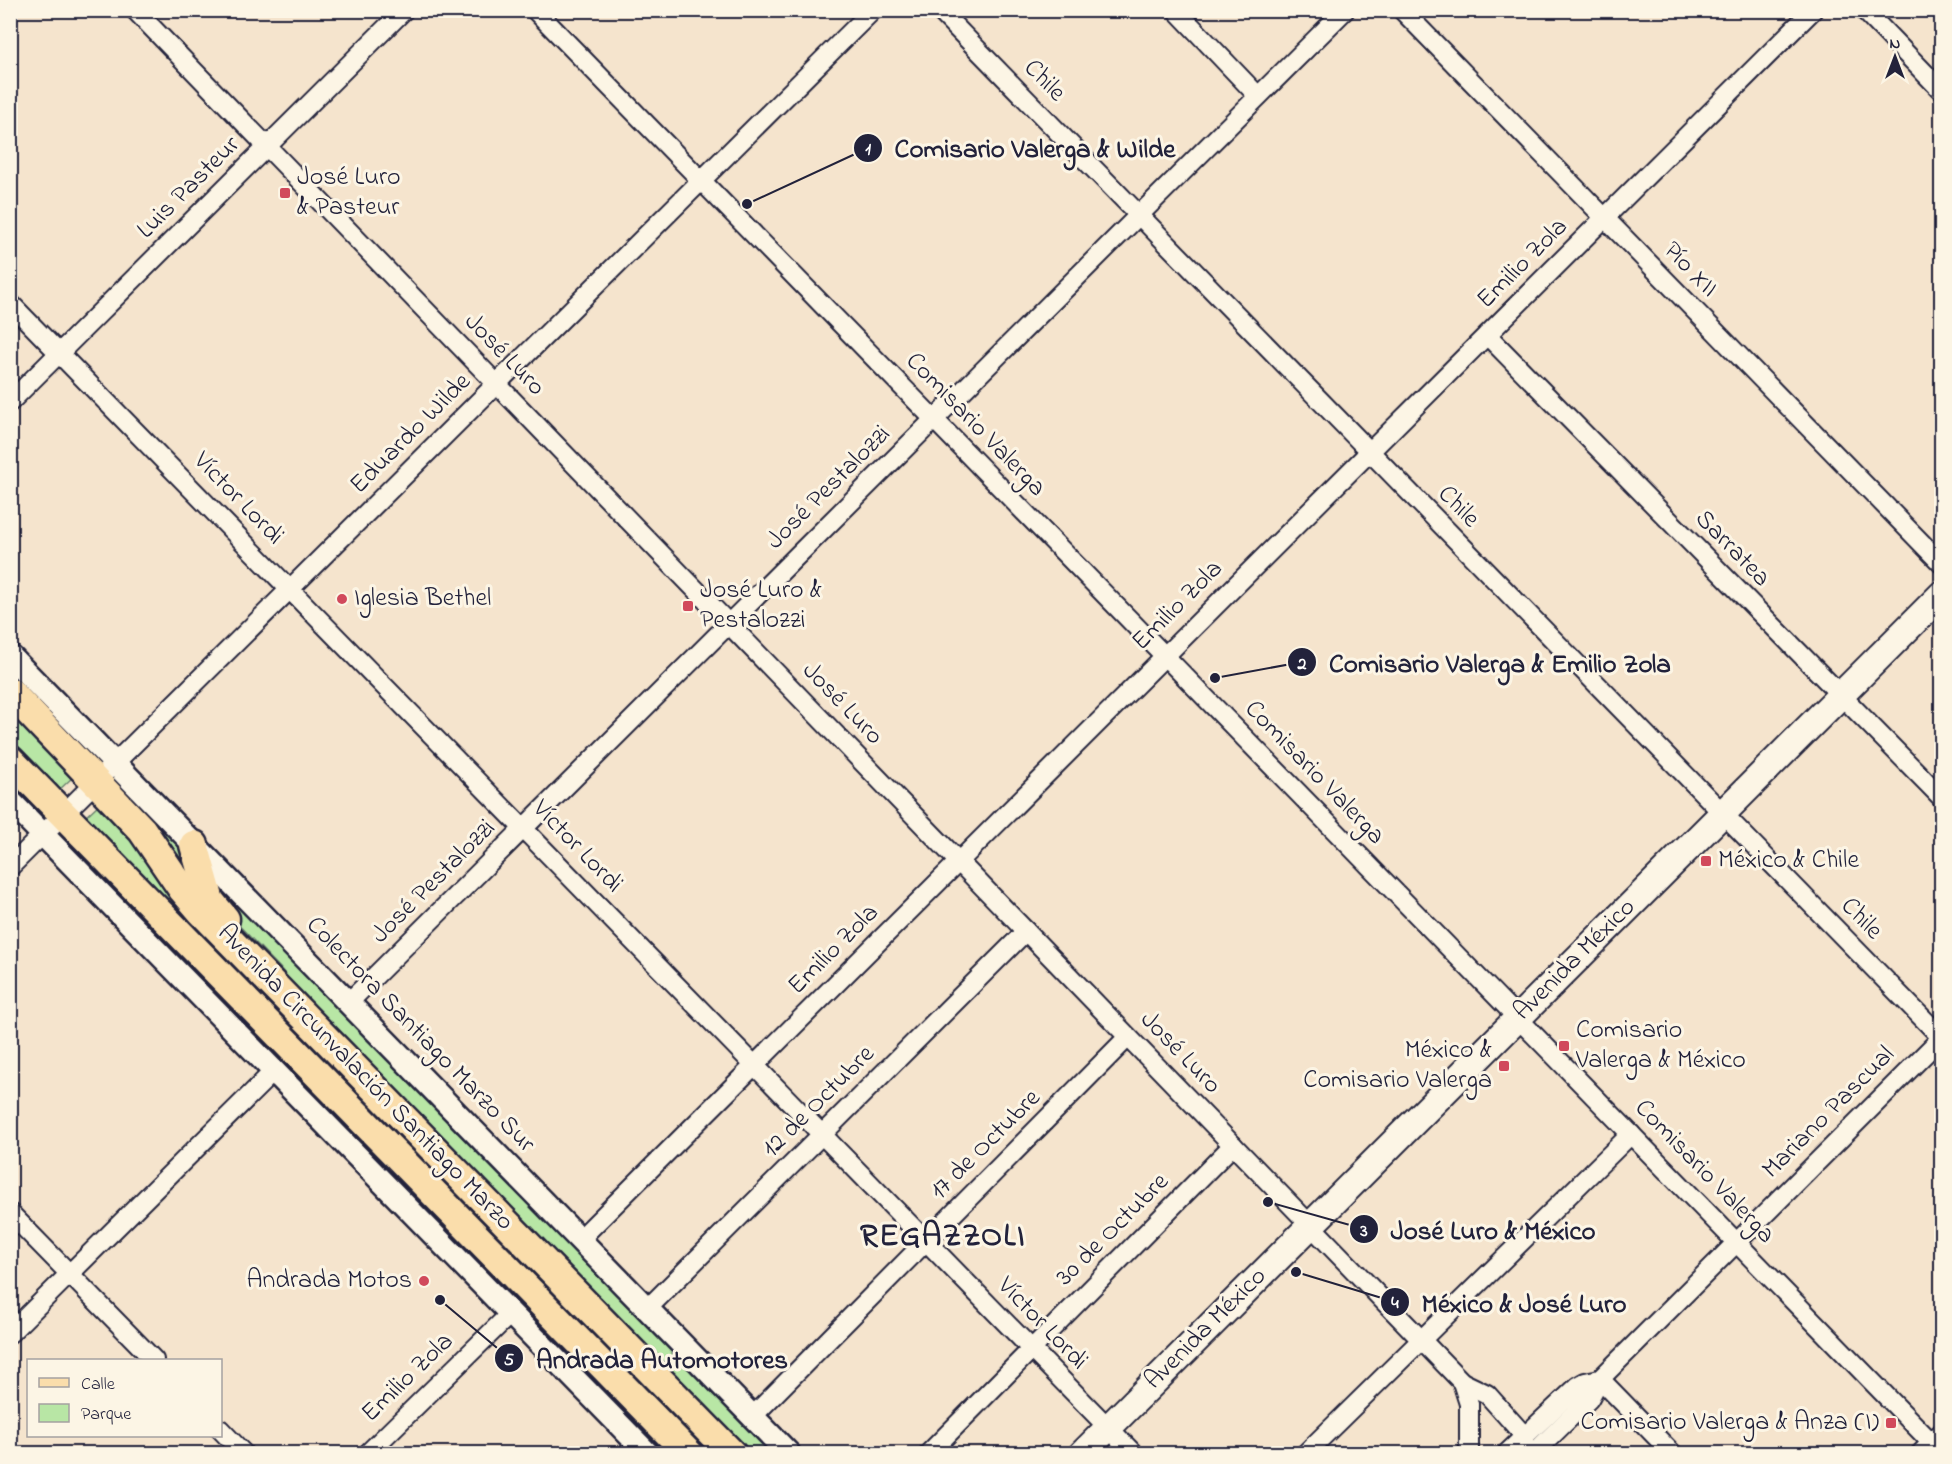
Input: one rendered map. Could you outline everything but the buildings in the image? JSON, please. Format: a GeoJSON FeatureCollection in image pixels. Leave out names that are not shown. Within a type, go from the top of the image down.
{"type":"FeatureCollection","features":[{"type":"Feature","properties":{"kind":"main road","name":"Avenida México"},"geometry":{"type":"LineString","coordinates":[[1082,1454],[1941,594]]}},
{"type":"Feature","properties":{"kind":"main road","name":"Avenida Circunvalación Santiago Marzo"},"geometry":{"type":"LineString","coordinates":[[10,692],[106,774],[177,882],[195,904],[732,1454]]}},
{"type":"Feature","properties":{"kind":"main road","name":"Avenida Circunvalación Santiago Marzo"},"geometry":{"type":"LineString","coordinates":[[10,760],[689,1454]]}},
{"type":"Feature","properties":{"kind":"main road"},"geometry":{"type":"LineString","coordinates":[[194,845],[206,890],[214,906],[276,973],[324,1038]]}},
{"type":"Feature","properties":{"kind":"street","name":"José Luro"},"geometry":{"type":"LineString","coordinates":[[135,10],[1462,1382],[1481,1389],[1487,1394],[1518,1427],[1527,1448]]}},
{"type":"Feature","properties":{"kind":"street","name":"Luis Pasteur"},"geometry":{"type":"LineString","coordinates":[[10,402],[404,10]]}},
{"type":"Feature","properties":{"kind":"street","name":"Comisario Valerga"},"geometry":{"type":"LineString","coordinates":[[535,10],[1931,1442]]}},
{"type":"Feature","properties":{"kind":"street","name":"Eduardo Wilde"},"geometry":{"type":"LineString","coordinates":[[10,867],[873,10]]}},
{"type":"Feature","properties":{"kind":"street","name":"Chile"},"geometry":{"type":"LineString","coordinates":[[939,10],[1941,1038]]}},
{"type":"Feature","properties":{"kind":"street"},"geometry":{"type":"LineString","coordinates":[[1176,10],[1258,96]]}},
{"type":"Feature","properties":{"kind":"street","name":"José Pestalozzi"},"geometry":{"type":"LineString","coordinates":[[349,1002],[1345,10]]}},
{"type":"Feature","properties":{"kind":"street","name":"Pío XII"},"geometry":{"type":"LineString","coordinates":[[1402,10],[1941,564]]}},
{"type":"Feature","properties":{"kind":"street","name":"Emilio Zola"},"geometry":{"type":"LineString","coordinates":[[580,1239],[1813,10]]}},
{"type":"Feature","properties":{"kind":"street"},"geometry":{"type":"LineString","coordinates":[[1864,10],[1941,90]]}},
{"type":"Feature","properties":{"kind":"street","name":"Víctor Lordi"},"geometry":{"type":"LineString","coordinates":[[10,303],[1134,1454]]}},
{"type":"Feature","properties":{"kind":"street","name":"Sarratea"},"geometry":{"type":"LineString","coordinates":[[1487,335],[1941,798]]}},
{"type":"Feature","properties":{"kind":"street","name":"Colectora Santiago Marzo Sur"},"geometry":{"type":"LineString","coordinates":[[10,656],[106,774],[194,845],[789,1454]]}},
{"type":"Feature","properties":{"kind":"street"},"geometry":{"type":"LineString","coordinates":[[10,801],[648,1454]]}},
{"type":"Feature","properties":{"kind":"street","name":"12 de Octubre"},"geometry":{"type":"LineString","coordinates":[[648,1308],[1026,931]]}},
{"type":"Feature","properties":{"kind":"street","name":"17 de Octubre"},"geometry":{"type":"LineString","coordinates":[[753,1416],[1128,1037]]}},
{"type":"Feature","properties":{"kind":"street","name":"Mariano Pascual"},"geometry":{"type":"LineString","coordinates":[[1506,1454],[1527,1448],[1589,1399],[1600,1379],[1941,1038]]}},
{"type":"Feature","properties":{"kind":"street"},"geometry":{"type":"LineString","coordinates":[[10,1333],[275,1070]]}},
{"type":"Feature","properties":{"kind":"street"},"geometry":{"type":"LineString","coordinates":[[1305,1454],[1631,1134]]}},
{"type":"Feature","properties":{"kind":"street","name":"30 de Octubre"},"geometry":{"type":"LineString","coordinates":[[927,1454],[1233,1145]]}},
{"type":"Feature","properties":{"kind":"street"},"geometry":{"type":"LineString","coordinates":[[10,1213],[153,1359]]}},
{"type":"Feature","properties":{"kind":"street","name":"Emilio Zola"},"geometry":{"type":"LineString","coordinates":[[367,1454],[511,1313]]}},
{"type":"Feature","properties":{"kind":"street"},"geometry":{"type":"LineString","coordinates":[[1600,1379],[1672,1454]]}},
{"type":"Feature","properties":{"kind":"street"},"geometry":{"type":"LineString","coordinates":[[1462,1382],[1469,1404],[1469,1454]]}},
{"type":"Feature","properties":{"kind":"street"},"geometry":{"type":"LineString","coordinates":[[222,1431],[244,1454]]}},
{"type":"Feature","properties":{"kind":"green space"},"geometry":{"type":"Polygon","coordinates":[[[10,707],[73,777],[58,791],[53,790],[11,745],[10,707]]]}},
{"type":"Feature","properties":{"kind":"green space"},"geometry":{"type":"Polygon","coordinates":[[[123,784],[183,848],[200,894],[118,785],[123,784]]]}},
{"type":"Feature","properties":{"kind":"green space"},"geometry":{"type":"Polygon","coordinates":[[[99,804],[719,1453],[703,1453],[84,818],[99,804]]]}},
{"type":"Feature","properties":{"kind":"green space"},"geometry":{"type":"Polygon","coordinates":[[[209,872],[779,1453],[747,1453],[741,1449],[331,1031],[280,968],[225,911],[209,872]]]}},
{"type":"Feature","properties":{"kind":"green space"},"geometry":{"type":"Polygon","coordinates":[[[99,876],[147,915],[675,1453],[660,1453],[96,879],[99,876]]]}},
{"type":"Feature","properties":{"kind":"place","name":"José Luro & Pasteur"},"geometry":{"type":"Point","coordinates":[285,193]}},
{"type":"Feature","properties":{"kind":"place","name":"Comisario Valerga & Wilde"},"geometry":{"type":"Point","coordinates":[747,204]}},
{"type":"Feature","properties":{"kind":"place","name":"Iglesia Bethel"},"geometry":{"type":"Point","coordinates":[342,599]}},
{"type":"Feature","properties":{"kind":"place","name":"José Luro & Pestalozzi"},"geometry":{"type":"Point","coordinates":[688,606]}},
{"type":"Feature","properties":{"kind":"place","name":"Comisario Valerga & Emilio Zola"},"geometry":{"type":"Point","coordinates":[1215,678]}},
{"type":"Feature","properties":{"kind":"place","name":"México & Chile"},"geometry":{"type":"Point","coordinates":[1706,861]}},
{"type":"Feature","properties":{"kind":"place","name":"Comisario Valerga & México"},"geometry":{"type":"Point","coordinates":[1564,1046]}},
{"type":"Feature","properties":{"kind":"place","name":"México & Comisario Valerga"},"geometry":{"type":"Point","coordinates":[1504,1066]}},
{"type":"Feature","properties":{"kind":"place","name":"José Luro & México"},"geometry":{"type":"Point","coordinates":[1268,1202]}},
{"type":"Feature","properties":{"kind":"place","name":"México & José Luro"},"geometry":{"type":"Point","coordinates":[1296,1272]}},
{"type":"Feature","properties":{"kind":"place","name":"Andrada Motos"},"geometry":{"type":"Point","coordinates":[424,1281]}},
{"type":"Feature","properties":{"kind":"place","name":"Andrada Automotores"},"geometry":{"type":"Point","coordinates":[440,1300]}},
{"type":"Feature","properties":{"kind":"place","name":"Comisario Valerga & Anza (I)"},"geometry":{"type":"Point","coordinates":[1891,1423]}},
{"type":"Feature","properties":{"kind":"district","name":"REGAZZOLI"},"geometry":{"type":"Point","coordinates":[943,1237]}}]}
